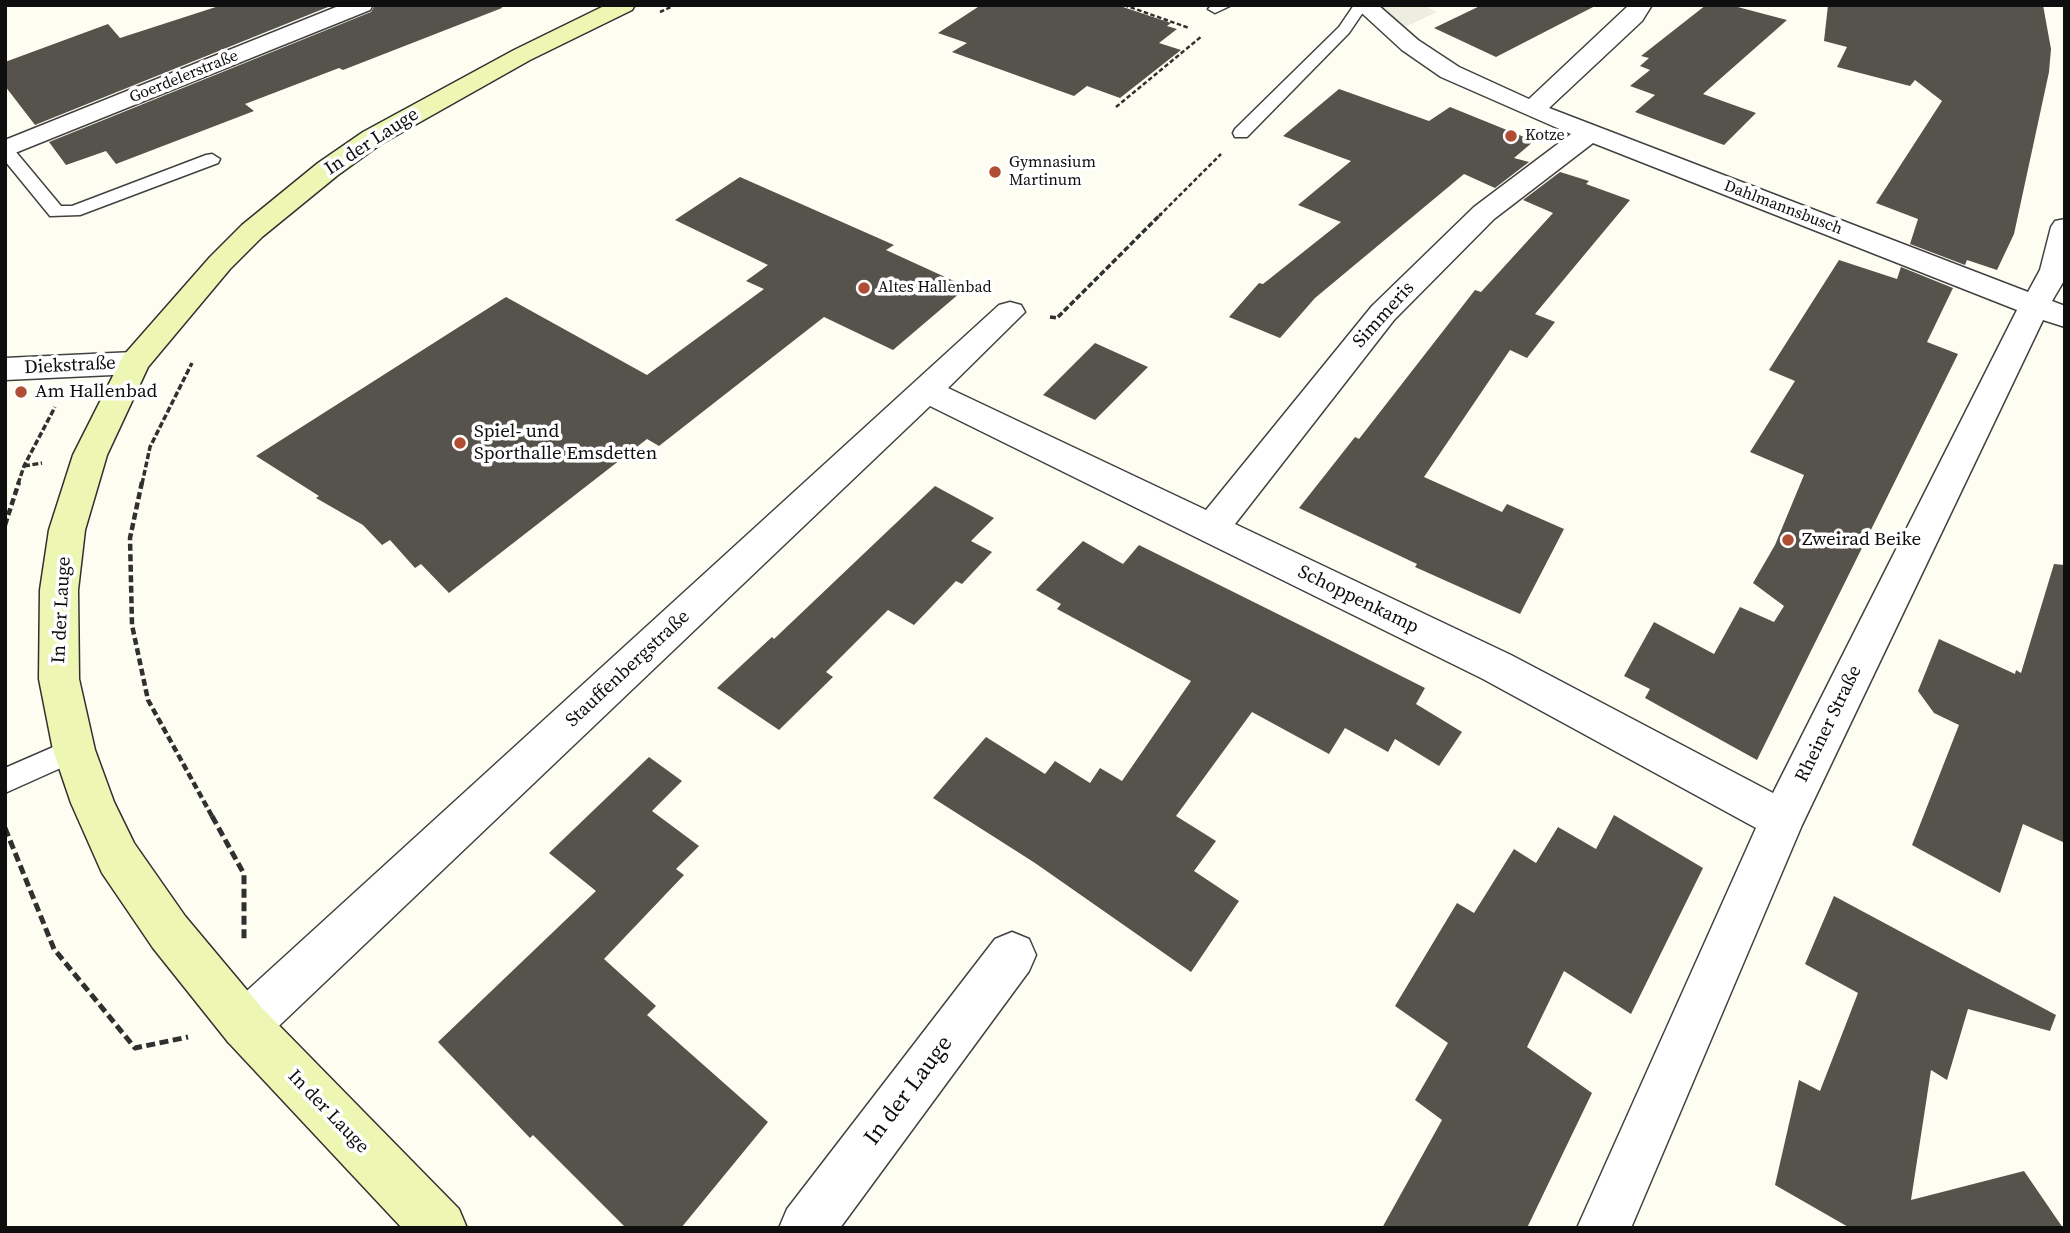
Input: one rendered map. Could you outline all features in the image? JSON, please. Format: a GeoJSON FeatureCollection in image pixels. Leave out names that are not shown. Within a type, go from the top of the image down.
{"type":"FeatureCollection","features":[{"type":"Feature","properties":{"kind":"street","name":"Goerdelerstraße"},"geometry":{"type":"LineString","coordinates":[[5,149],[362,5]]}},
{"type":"Feature","properties":{"kind":"street","name":"In der Lauge"},"geometry":{"type":"LineString","coordinates":[[440,1228],[245,1025],[169,932],[118,858],[93,803],[74,750],[59,679],[59,590],[68,530],[90,456],[134,363],[220,263],[286,201],[328,169],[424,107],[624,5]]}},
{"type":"Feature","properties":{"kind":"street"},"geometry":{"type":"LineString","coordinates":[[1363,5],[1410,45],[1450,72],[1532,110],[1634,16],[1641,5]]}},
{"type":"Feature","properties":{"kind":"street","name":"Dahlmannsbusch"},"geometry":{"type":"LineString","coordinates":[[1532,110],[2050,311]]}},
{"type":"Feature","properties":{"kind":"street","name":"Simmeris"},"geometry":{"type":"LineString","coordinates":[[1211,529],[1382,313],[1484,214],[1590,133]]}},
{"type":"Feature","properties":{"kind":"street","name":"Rheiner Straße"},"geometry":{"type":"LineString","coordinates":[[1604,1228],[1782,820],[2050,311],[2065,227]]}},
{"type":"Feature","properties":{"kind":"street","name":"Stauffenbergstraße"},"geometry":{"type":"LineString","coordinates":[[245,1025],[1010,312]]}},
{"type":"Feature","properties":{"kind":"street","name":"Diekstraße"},"geometry":{"type":"LineString","coordinates":[[5,369],[134,363]]}},
{"type":"Feature","properties":{"kind":"street","name":"Schoppenkamp"},"geometry":{"type":"LineString","coordinates":[[928,391],[1497,667],[1782,820]]}},
{"type":"Feature","properties":{"kind":"street","name":"In der Lauge"},"geometry":{"type":"LineString","coordinates":[[806,1228],[1012,955]]}},
{"type":"Feature","properties":{"kind":"lane"},"geometry":{"type":"LineString","coordinates":[[1241,133],[1344,30],[1363,5]]}},
{"type":"Feature","properties":{"kind":"lane"},"geometry":{"type":"LineString","coordinates":[[5,149],[56,212],[74,211],[212,159]]}},
{"type":"Feature","properties":{"kind":"lane"},"geometry":{"type":"LineString","coordinates":[[5,781],[74,750]]}},
{"type":"Feature","properties":{"kind":"path"},"geometry":{"type":"LineString","coordinates":[[658,13],[675,5]]}},
{"type":"Feature","properties":{"kind":"path"},"geometry":{"type":"LineString","coordinates":[[1116,107],[1206,33],[1124,5]]}},
{"type":"Feature","properties":{"kind":"path"},"geometry":{"type":"LineString","coordinates":[[1010,312],[1058,318],[1241,133]]}},
{"type":"Feature","properties":{"kind":"path"},"geometry":{"type":"LineString","coordinates":[[193,361],[150,447],[130,538],[132,625],[148,700],[244,874],[244,943]]}},
{"type":"Feature","properties":{"kind":"path"},"geometry":{"type":"LineString","coordinates":[[5,828],[54,949],[135,1048],[245,1025]]}},
{"type":"Feature","properties":{"kind":"shaded area"},"geometry":{"type":"Polygon","coordinates":[[[1377,5],[1423,5],[1437,12],[1403,28],[1377,5]]]}},
{"type":"Feature","properties":{"kind":"building"},"geometry":{"type":"Polygon","coordinates":[[[222,5],[333,5],[35,125],[5,86],[5,62],[108,24],[120,38],[222,5]]]}},
{"type":"Feature","properties":{"kind":"building"},"geometry":{"type":"Polygon","coordinates":[[[375,5],[501,5],[502,8],[343,70],[339,68],[245,104],[254,111],[116,164],[106,151],[66,165],[49,142],[371,12],[375,5]]]}},
{"type":"Feature","properties":{"kind":"building"},"geometry":{"type":"Polygon","coordinates":[[[981,5],[1117,5],[1171,23],[1167,26],[1177,29],[1159,43],[1181,50],[1120,98],[1087,86],[1074,96],[952,52],[967,43],[938,33],[981,5]]]}},
{"type":"Feature","properties":{"kind":"building"},"geometry":{"type":"Polygon","coordinates":[[[1482,5],[1597,5],[1496,57],[1434,28],[1482,5]]]}},
{"type":"Feature","properties":{"kind":"building"},"geometry":{"type":"Polygon","coordinates":[[[1706,5],[1730,5],[1787,20],[1703,94],[1756,113],[1724,145],[1635,112],[1655,95],[1630,86],[1650,70],[1640,66],[1649,58],[1641,56],[1706,5]]]}},
{"type":"Feature","properties":{"kind":"building"},"geometry":{"type":"Polygon","coordinates":[[[1828,5],[2043,5],[2051,49],[2049,72],[2014,234],[1997,270],[1967,260],[1965,265],[1910,244],[1918,219],[1876,203],[1942,101],[1915,80],[1910,86],[1837,67],[1847,47],[1824,41],[1828,5]]]}},
{"type":"Feature","properties":{"kind":"building"},"geometry":{"type":"Polygon","coordinates":[[[1339,89],[1429,121],[1450,107],[1534,141],[1514,158],[1529,162],[1495,188],[1464,174],[1315,298],[1280,338],[1229,317],[1259,283],[1263,284],[1341,222],[1298,205],[1351,161],[1283,136],[1339,89]]]}},
{"type":"Feature","properties":{"kind":"building"},"geometry":{"type":"Polygon","coordinates":[[[1560,172],[1589,181],[1586,184],[1630,200],[1535,314],[1555,322],[1527,358],[1510,350],[1424,477],[1502,512],[1507,504],[1564,529],[1520,614],[1415,567],[1417,564],[1299,508],[1355,437],[1359,439],[1475,290],[1481,292],[1553,213],[1523,200],[1560,172]]]}},
{"type":"Feature","properties":{"kind":"building","name":"Spiel- und Sporthalle Emsdetten"},"geometry":{"type":"Polygon","coordinates":[[[740,177],[894,245],[886,250],[967,287],[893,350],[824,317],[659,446],[647,439],[449,593],[421,564],[415,568],[390,540],[382,545],[363,525],[316,498],[319,496],[256,456],[506,297],[647,375],[764,289],[746,281],[768,265],[675,220],[740,177]]]}},
{"type":"Feature","properties":{"kind":"building"},"geometry":{"type":"Polygon","coordinates":[[[1839,260],[1897,279],[1901,267],[1953,288],[1927,342],[1958,354],[1757,760],[1645,698],[1650,689],[1624,676],[1654,622],[1714,654],[1740,607],[1774,622],[1784,606],[1753,583],[1775,545],[1804,475],[1750,452],[1795,381],[1769,370],[1839,260]]]}},
{"type":"Feature","properties":{"kind":"building"},"geometry":{"type":"Polygon","coordinates":[[[1095,343],[1148,367],[1095,420],[1043,395],[1095,343]]]}},
{"type":"Feature","properties":{"kind":"building"},"geometry":{"type":"Polygon","coordinates":[[[935,486],[994,518],[971,541],[992,552],[962,584],[956,581],[914,625],[888,610],[826,672],[833,677],[779,730],[717,688],[772,637],[774,639],[935,486]]]}},
{"type":"Feature","properties":{"kind":"building"},"geometry":{"type":"Polygon","coordinates":[[[1083,541],[1123,564],[1139,545],[1310,630],[1425,688],[1416,704],[1462,732],[1439,766],[1395,739],[1388,752],[1345,728],[1329,754],[1252,712],[1176,816],[1216,841],[1194,871],[1239,901],[1191,972],[1035,863],[933,798],[986,737],[1045,774],[1055,761],[1090,783],[1100,768],[1122,781],[1191,681],[1057,609],[1061,604],[1036,590],[1083,541]]]}},
{"type":"Feature","properties":{"kind":"building"},"geometry":{"type":"Polygon","coordinates":[[[2054,564],[2065,565],[2065,843],[2023,824],[2000,893],[1912,845],[1959,725],[1934,713],[1918,691],[1939,639],[2015,674],[2016,670],[2021,673],[2054,564]]]}},
{"type":"Feature","properties":{"kind":"building"},"geometry":{"type":"Polygon","coordinates":[[[649,757],[682,781],[652,811],[699,846],[676,869],[684,875],[604,959],[656,1006],[647,1015],[768,1122],[681,1228],[626,1228],[533,1135],[530,1138],[438,1042],[596,891],[549,853],[649,757]]]}},
{"type":"Feature","properties":{"kind":"building"},"geometry":{"type":"Polygon","coordinates":[[[1614,815],[1703,868],[1631,1014],[1564,971],[1527,1047],[1592,1093],[1527,1228],[1382,1228],[1442,1120],[1415,1100],[1448,1043],[1395,1006],[1457,903],[1474,913],[1514,849],[1536,863],[1558,827],[1596,849],[1614,815]]]}},
{"type":"Feature","properties":{"kind":"building"},"geometry":{"type":"Polygon","coordinates":[[[1834,896],[2056,1015],[2050,1031],[1968,1009],[1947,1080],[1931,1070],[1911,1200],[2024,1171],[2063,1228],[1850,1228],[1775,1185],[1799,1080],[1820,1091],[1858,993],[1805,964],[1834,896]]]}},
{"type":"Feature","properties":{"kind":"place","name":"Kotze"},"geometry":{"type":"Point","coordinates":[1511,136]}},
{"type":"Feature","properties":{"kind":"place","name":"Gymnasium Martinum"},"geometry":{"type":"Point","coordinates":[995,172]}},
{"type":"Feature","properties":{"kind":"place","name":"Altes Hallenbad"},"geometry":{"type":"Point","coordinates":[864,288]}},
{"type":"Feature","properties":{"kind":"place","name":"Am Hallenbad"},"geometry":{"type":"Point","coordinates":[21,392]}},
{"type":"Feature","properties":{"kind":"place","name":"Spiel- und Sporthalle Emsdetten"},"geometry":{"type":"Point","coordinates":[460,443]}},
{"type":"Feature","properties":{"kind":"place","name":"Zweirad Beike"},"geometry":{"type":"Point","coordinates":[1788,540]}}]}
